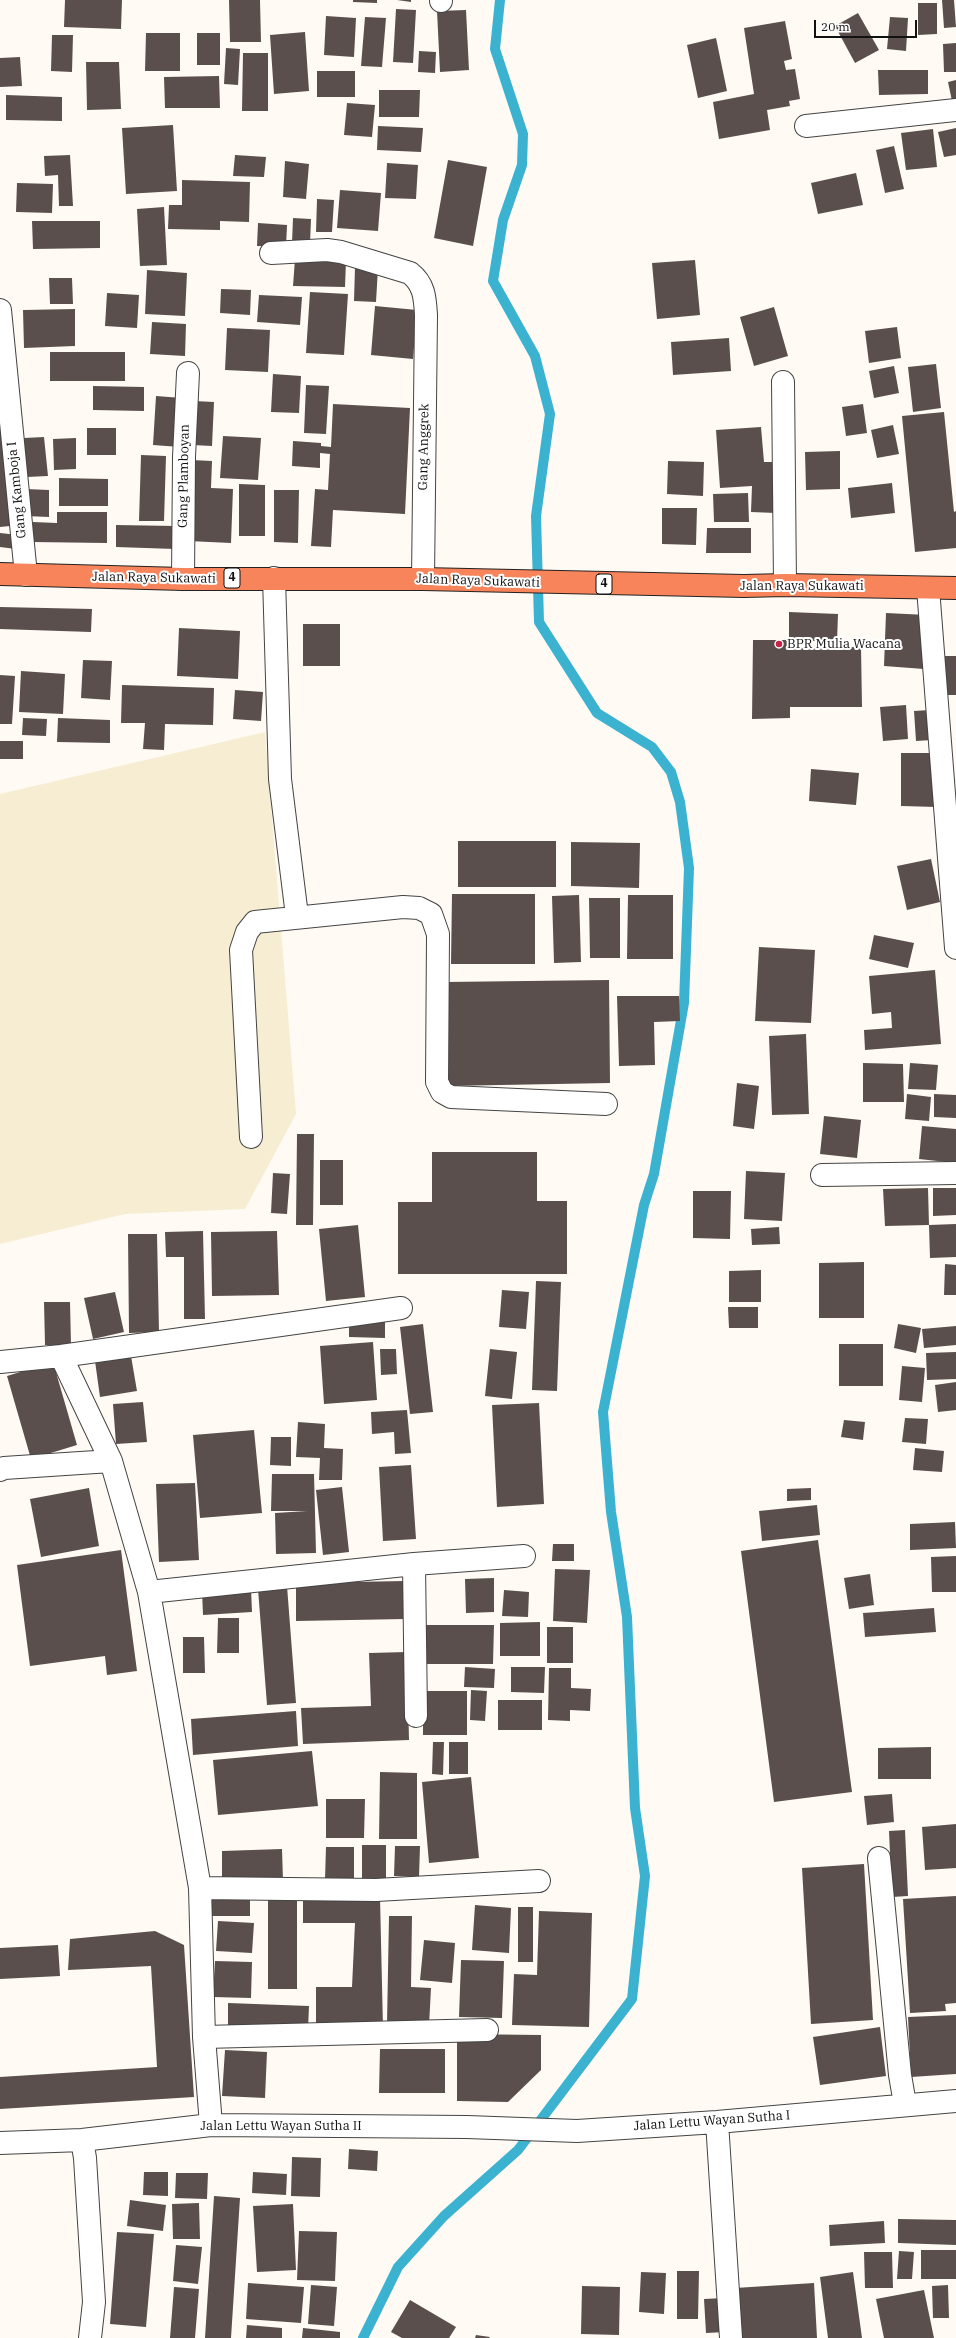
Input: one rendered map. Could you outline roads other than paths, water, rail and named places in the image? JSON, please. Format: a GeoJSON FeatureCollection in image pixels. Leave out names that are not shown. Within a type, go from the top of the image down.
{"type":"FeatureCollection","features":[{"type":"Feature","properties":{"kind":"highway","name":"Jalan Raya Sukawati"},"geometry":{"type":"LineString","coordinates":[[0,574],[183,579],[423,579],[744,586],[785,585],[956,588]]}},
{"type":"Feature","properties":{"kind":"street"},"geometry":{"type":"LineString","coordinates":[[806,126],[956,110]]}},
{"type":"Feature","properties":{"kind":"street","name":"Gang Anggrek"},"geometry":{"type":"LineString","coordinates":[[271,252],[327,250],[341,252],[410,273],[418,280],[423,288],[426,315],[423,579]]}},
{"type":"Feature","properties":{"kind":"street","name":"Gang Kamboja I"},"geometry":{"type":"LineString","coordinates":[[0,310],[19,522],[26,575]]}},
{"type":"Feature","properties":{"kind":"street","name":"Gang Plamboyan"},"geometry":{"type":"LineString","coordinates":[[183,579],[184,457],[188,373]]}},
{"type":"Feature","properties":{"kind":"street"},"geometry":{"type":"LineString","coordinates":[[783,382],[785,585]]}},
{"type":"Feature","properties":{"kind":"street"},"geometry":{"type":"LineString","coordinates":[[274,578],[280,779],[297,916]]}},
{"type":"Feature","properties":{"kind":"street"},"geometry":{"type":"LineString","coordinates":[[928,588],[956,948]]}},
{"type":"Feature","properties":{"kind":"street"},"geometry":{"type":"LineString","coordinates":[[251,1137],[241,950],[247,932],[255,922],[297,916],[403,907],[419,908],[430,914],[438,934],[437,1082],[442,1092],[451,1097],[606,1104]]}},
{"type":"Feature","properties":{"kind":"street"},"geometry":{"type":"LineString","coordinates":[[822,1175],[956,1173]]}},
{"type":"Feature","properties":{"kind":"street"},"geometry":{"type":"LineString","coordinates":[[0,1362],[61,1356],[401,1308]]}},
{"type":"Feature","properties":{"kind":"street"},"geometry":{"type":"LineString","coordinates":[[61,1356],[111,1461],[150,1592],[200,1888],[204,2037],[211,2124]]}},
{"type":"Feature","properties":{"kind":"street"},"geometry":{"type":"LineString","coordinates":[[0,1470],[4,1468],[111,1461]]}},
{"type":"Feature","properties":{"kind":"street"},"geometry":{"type":"LineString","coordinates":[[150,1592],[414,1564],[524,1556]]}},
{"type":"Feature","properties":{"kind":"street"},"geometry":{"type":"LineString","coordinates":[[414,1564],[416,1716]]}},
{"type":"Feature","properties":{"kind":"street"},"geometry":{"type":"LineString","coordinates":[[879,1858],[900,2075],[905,2104]]}},
{"type":"Feature","properties":{"kind":"street"},"geometry":{"type":"LineString","coordinates":[[200,1888],[376,1890],[538,1882]]}},
{"type":"Feature","properties":{"kind":"street"},"geometry":{"type":"LineString","coordinates":[[204,2037],[487,2030]]}},
{"type":"Feature","properties":{"kind":"street","name":"Jalan Lettu Wayan Sutha I"},"geometry":{"type":"LineString","coordinates":[[467,2127],[577,2131],[717,2122],[905,2104],[956,2101]]}},
{"type":"Feature","properties":{"kind":"street"},"geometry":{"type":"LineString","coordinates":[[717,2122],[731,2338]]}},
{"type":"Feature","properties":{"kind":"street","name":"Jalan Lettu Wayan Sutha II"},"geometry":{"type":"LineString","coordinates":[[0,2142],[82,2140],[211,2124],[467,2127]]}},
{"type":"Feature","properties":{"kind":"street"},"geometry":{"type":"LineString","coordinates":[[82,2140],[85,2158],[94,2302],[90,2338]]}},
{"type":"Feature","properties":{"kind":"waterway"},"geometry":{"type":"LineString","coordinates":[[363,2338],[398,2267],[444,2216],[518,2150],[632,1999],[645,1876],[635,1808],[627,1617],[611,1512],[603,1412],[644,1205],[654,1174],[684,1003],[689,868],[680,802],[671,772],[652,747],[597,713],[539,622],[536,516],[550,414],[535,356],[493,281],[503,220],[522,165],[523,134],[495,49],[500,0]]}},
{"type":"Feature","properties":{"kind":"place","name":"BPR Mulia Wacana"},"geometry":{"type":"Point","coordinates":[779,644]}}]}
